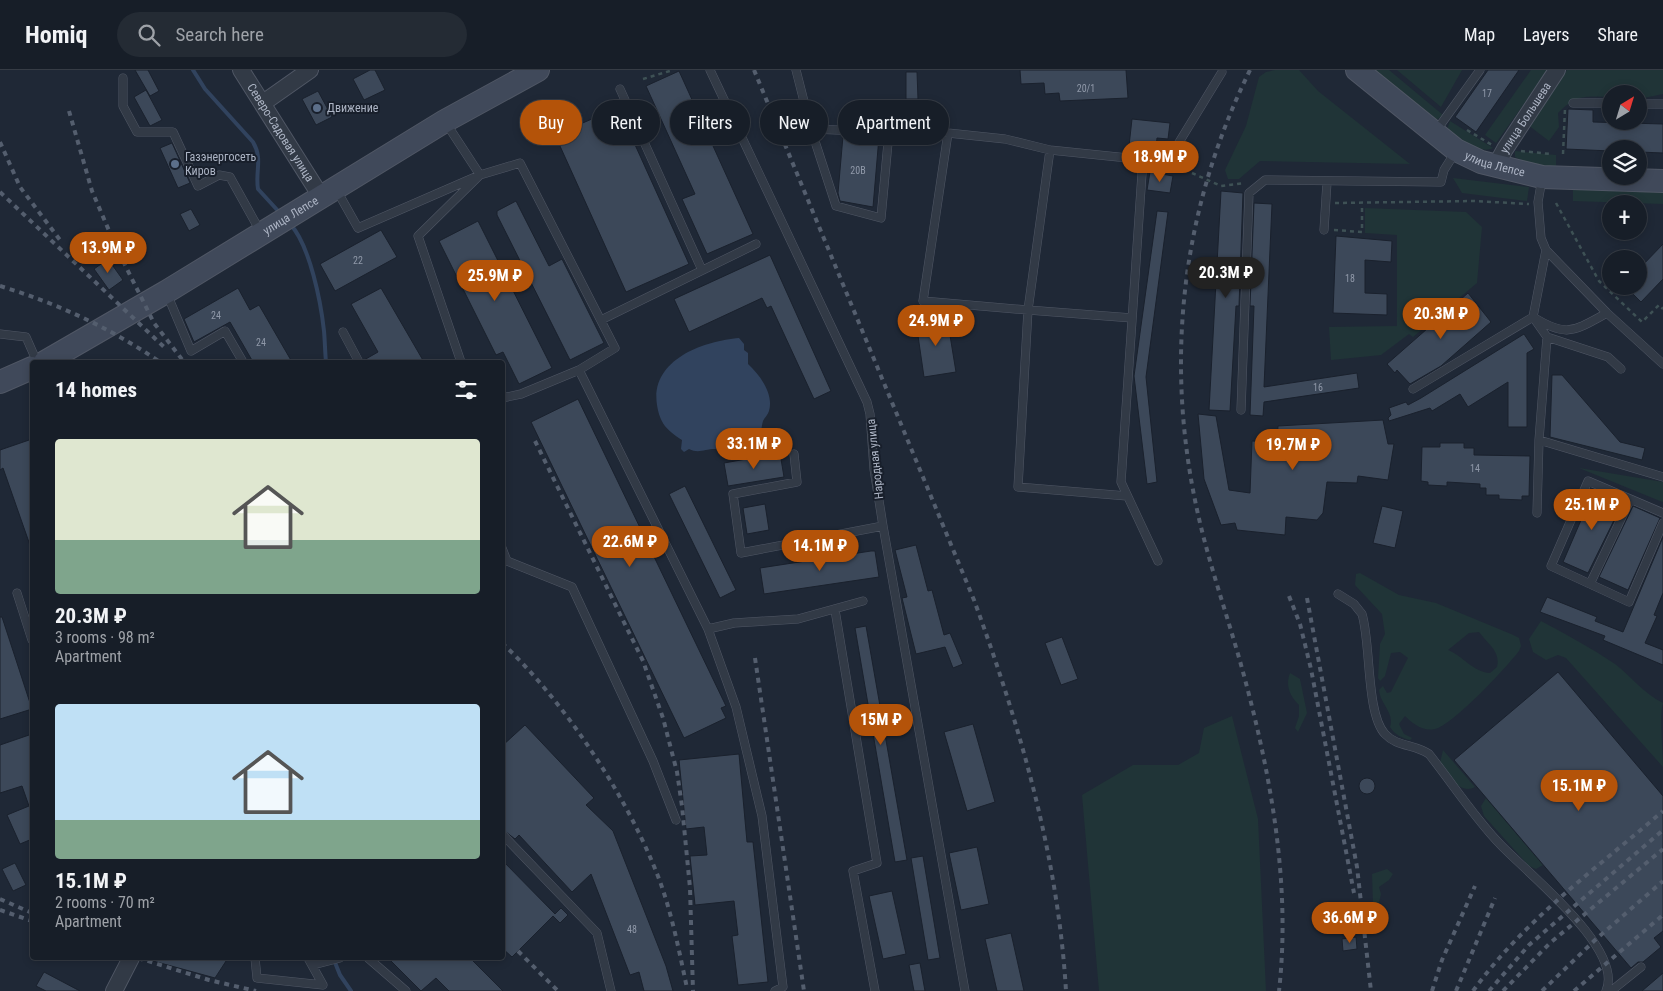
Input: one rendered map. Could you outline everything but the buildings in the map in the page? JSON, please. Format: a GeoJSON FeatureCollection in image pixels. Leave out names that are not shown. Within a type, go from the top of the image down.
{"type":"FeatureCollection","features":[{"type":"Feature","properties":{"kind":"main road","name":"улица Лепсе"},"geometry":{"type":"LineString","coordinates":[[48,360],[166,292],[444,121],[538,70]]}},
{"type":"Feature","properties":{"kind":"main road","name":"улица Лепсе"},"geometry":{"type":"LineString","coordinates":[[1363,72],[1434,134],[1456,150],[1499,155],[1542,177],[1663,181]]}},
{"type":"Feature","properties":{"kind":"main road"},"geometry":{"type":"LineString","coordinates":[[0,382],[30,369]]}},
{"type":"Feature","properties":{"kind":"street","name":"Северо-Садовая улица"},"geometry":{"type":"LineString","coordinates":[[241,70],[321,196]]}},
{"type":"Feature","properties":{"kind":"street"},"geometry":{"type":"LineString","coordinates":[[263,103],[310,70]]}},
{"type":"Feature","properties":{"kind":"street","name":"улица Большева"},"geometry":{"type":"LineString","coordinates":[[1499,155],[1557,70]]}},
{"type":"Feature","properties":{"kind":"street"},"geometry":{"type":"LineString","coordinates":[[114,991],[130,960]]}},
{"type":"Feature","properties":{"kind":"lane","name":"Народная улица"},"geometry":{"type":"LineString","coordinates":[[710,70],[867,402],[870,414],[874,469],[883,526],[965,991]]}},
{"type":"Feature","properties":{"kind":"lane"},"geometry":{"type":"LineString","coordinates":[[796,70],[803,100]]}},
{"type":"Feature","properties":{"kind":"lane"},"geometry":{"type":"LineString","coordinates":[[1434,134],[1480,70]]}},
{"type":"Feature","properties":{"kind":"lane"},"geometry":{"type":"LineString","coordinates":[[949,133],[1005,139],[1050,150],[1167,162],[1222,72]]}},
{"type":"Feature","properties":{"kind":"lane"},"geometry":{"type":"LineString","coordinates":[[123,78],[122,106],[137,132],[173,132],[198,186],[219,176],[230,176],[265,230]]}},
{"type":"Feature","properties":{"kind":"lane"},"geometry":{"type":"LineString","coordinates":[[620,89],[702,270]]}},
{"type":"Feature","properties":{"kind":"lane"},"geometry":{"type":"LineString","coordinates":[[1573,102],[1602,103]]}},
{"type":"Feature","properties":{"kind":"lane"},"geometry":{"type":"LineString","coordinates":[[1648,104],[1663,104]]}},
{"type":"Feature","properties":{"kind":"lane"},"geometry":{"type":"LineString","coordinates":[[444,121],[480,175]]}},
{"type":"Feature","properties":{"kind":"lane"},"geometry":{"type":"LineString","coordinates":[[810,129],[889,132],[881,218],[836,206],[810,129]]}},
{"type":"Feature","properties":{"kind":"lane"},"geometry":{"type":"LineString","coordinates":[[946,145],[923,301],[1132,318]]}},
{"type":"Feature","properties":{"kind":"lane"},"geometry":{"type":"LineString","coordinates":[[1050,150],[1028,310],[1018,486],[1127,496]]}},
{"type":"Feature","properties":{"kind":"lane"},"geometry":{"type":"LineString","coordinates":[[1241,410],[1249,193],[1265,180],[1440,182],[1444,170],[1456,150]]}},
{"type":"Feature","properties":{"kind":"lane"},"geometry":{"type":"LineString","coordinates":[[1143,159],[1121,482],[1158,561]]}},
{"type":"Feature","properties":{"kind":"lane"},"geometry":{"type":"LineString","coordinates":[[321,196],[358,228],[480,175],[520,163],[615,348],[579,370],[521,394],[505,397]]}},
{"type":"Feature","properties":{"kind":"lane"},"geometry":{"type":"LineString","coordinates":[[460,360],[418,236],[480,175]]}},
{"type":"Feature","properties":{"kind":"lane"},"geometry":{"type":"LineString","coordinates":[[1542,177],[1538,202],[1541,238],[1546,250],[1607,312],[1663,364]]}},
{"type":"Feature","properties":{"kind":"lane"},"geometry":{"type":"LineString","coordinates":[[1324,230],[1326,182]]}},
{"type":"Feature","properties":{"kind":"lane"},"geometry":{"type":"LineString","coordinates":[[600,320],[756,244]]}},
{"type":"Feature","properties":{"kind":"lane"},"geometry":{"type":"LineString","coordinates":[[1546,250],[1533,317],[1547,337],[1608,357],[1621,369]]}},
{"type":"Feature","properties":{"kind":"lane"},"geometry":{"type":"LineString","coordinates":[[166,292],[191,350],[225,331],[242,360]]}},
{"type":"Feature","properties":{"kind":"lane"},"geometry":{"type":"LineString","coordinates":[[1533,317],[1553,329],[1576,330],[1607,312]]}},
{"type":"Feature","properties":{"kind":"lane"},"geometry":{"type":"LineString","coordinates":[[1414,389],[1533,317]]}},
{"type":"Feature","properties":{"kind":"lane"},"geometry":{"type":"LineString","coordinates":[[343,332],[358,360]]}},
{"type":"Feature","properties":{"kind":"lane"},"geometry":{"type":"LineString","coordinates":[[0,334],[26,337],[36,360]]}},
{"type":"Feature","properties":{"kind":"lane"},"geometry":{"type":"LineString","coordinates":[[1537,513],[1539,440],[1547,337]]}},
{"type":"Feature","properties":{"kind":"lane"},"geometry":{"type":"LineString","coordinates":[[579,370],[708,629],[736,707],[762,816],[783,988],[775,991]]}},
{"type":"Feature","properties":{"kind":"lane"},"geometry":{"type":"LineString","coordinates":[[1539,440],[1663,477]]}},
{"type":"Feature","properties":{"kind":"lane"},"geometry":{"type":"LineString","coordinates":[[794,454],[797,482],[733,494],[741,553],[883,526]]}},
{"type":"Feature","properties":{"kind":"lane"},"geometry":{"type":"LineString","coordinates":[[1663,513],[1588,481],[1551,566],[1629,602],[1663,523]]}},
{"type":"Feature","properties":{"kind":"lane"},"geometry":{"type":"LineString","coordinates":[[1590,584],[1630,500]]}},
{"type":"Feature","properties":{"kind":"lane"},"geometry":{"type":"LineString","coordinates":[[505,561],[572,587],[653,761],[676,820]]}},
{"type":"Feature","properties":{"kind":"lane"},"geometry":{"type":"LineString","coordinates":[[16,593],[30,634]]}},
{"type":"Feature","properties":{"kind":"lane"},"geometry":{"type":"LineString","coordinates":[[1338,594],[1354,604],[1362,614],[1376,716],[1384,733],[1395,742],[1416,746],[1429,754],[1496,840],[1568,911],[1600,952],[1609,970],[1606,991]]}},
{"type":"Feature","properties":{"kind":"lane"},"geometry":{"type":"LineString","coordinates":[[708,629],[734,623],[798,619],[863,601]]}},
{"type":"Feature","properties":{"kind":"lane"},"geometry":{"type":"LineString","coordinates":[[835,610],[877,863],[853,871],[875,991]]}},
{"type":"Feature","properties":{"kind":"lane"},"geometry":{"type":"LineString","coordinates":[[505,837],[597,933],[611,991]]}},
{"type":"Feature","properties":{"kind":"lane"},"geometry":{"type":"LineString","coordinates":[[255,960],[257,978],[323,984],[309,960]]}},
{"type":"Feature","properties":{"kind":"lane"},"geometry":{"type":"LineString","coordinates":[[312,965],[330,960]]}},
{"type":"Feature","properties":{"kind":"lane"},"geometry":{"type":"LineString","coordinates":[[370,960],[406,991]]}},
{"type":"Feature","properties":{"kind":"lane"},"geometry":{"type":"LineString","coordinates":[[1611,991],[1641,966]]}},
{"type":"Feature","properties":{"kind":"path"},"geometry":{"type":"LineString","coordinates":[[643,79],[672,70]]}},
{"type":"Feature","properties":{"kind":"path"},"geometry":{"type":"LineString","coordinates":[[1563,154],[1565,107],[1573,102]]}},
{"type":"Feature","properties":{"kind":"path"},"geometry":{"type":"LineString","coordinates":[[1467,130],[1499,155],[1551,154]]}},
{"type":"Feature","properties":{"kind":"path"},"geometry":{"type":"LineString","coordinates":[[1192,173],[1221,186]]}},
{"type":"Feature","properties":{"kind":"path"},"geometry":{"type":"LineString","coordinates":[[1326,202],[1362,204],[1474,201],[1527,204],[1538,202]]}},
{"type":"Feature","properties":{"kind":"path"},"geometry":{"type":"LineString","coordinates":[[1556,202],[1599,280],[1642,322],[1659,305],[1663,309]]}},
{"type":"Feature","properties":{"kind":"path"},"geometry":{"type":"LineString","coordinates":[[1324,230],[1362,232],[1362,204]]}},
{"type":"Feature","properties":{"kind":"green space"},"geometry":{"type":"Polygon","coordinates":[[[1299,70],[1318,91],[1410,164],[1260,161],[1239,179],[1228,179],[1225,170],[1246,126],[1259,77],[1266,72],[1299,70]]]}},
{"type":"Feature","properties":{"kind":"green space"},"geometry":{"type":"Polygon","coordinates":[[[1374,70],[1389,70],[1443,115],[1435,121],[1374,70]]]}},
{"type":"Feature","properties":{"kind":"green space"},"geometry":{"type":"Polygon","coordinates":[[[1397,70],[1462,70],[1441,107],[1397,70]]]}},
{"type":"Feature","properties":{"kind":"green space"},"geometry":{"type":"Polygon","coordinates":[[[1531,70],[1548,70],[1496,143],[1485,135],[1531,70]]]}},
{"type":"Feature","properties":{"kind":"green space"},"geometry":{"type":"Polygon","coordinates":[[[1567,70],[1663,70],[1663,94],[1648,97],[1648,85],[1602,85],[1602,97],[1588,97],[1571,102],[1558,113],[1559,127],[1549,141],[1528,125],[1567,70]]]}},
{"type":"Feature","properties":{"kind":"green space"},"geometry":{"type":"Polygon","coordinates":[[[1450,121],[1493,148],[1488,150],[1469,145],[1447,129],[1450,121]]]}},
{"type":"Feature","properties":{"kind":"green space"},"geometry":{"type":"Polygon","coordinates":[[[1515,151],[1556,155],[1556,167],[1534,166],[1515,157],[1515,151]]]}},
{"type":"Feature","properties":{"kind":"green space"},"geometry":{"type":"Polygon","coordinates":[[[1453,178],[1529,187],[1527,201],[1462,193],[1453,178]]]}},
{"type":"Feature","properties":{"kind":"green space"},"geometry":{"type":"Polygon","coordinates":[[[1573,189],[1663,192],[1663,204],[1647,203],[1647,195],[1602,195],[1602,202],[1573,201],[1573,189]]]}},
{"type":"Feature","properties":{"kind":"green space"},"geometry":{"type":"Polygon","coordinates":[[[1365,208],[1466,212],[1482,227],[1477,283],[1413,337],[1409,334],[1381,355],[1331,360],[1329,327],[1397,326],[1397,235],[1365,233],[1365,208]]]}},
{"type":"Feature","properties":{"kind":"green space"},"geometry":{"type":"Polygon","coordinates":[[[1579,468],[1663,482],[1663,502],[1660,501],[1579,468]]]}},
{"type":"Feature","properties":{"kind":"green space"},"geometry":{"type":"Polygon","coordinates":[[[1360,573],[1399,595],[1436,603],[1511,634],[1519,638],[1521,646],[1519,651],[1503,670],[1454,718],[1431,730],[1418,726],[1405,716],[1399,724],[1404,734],[1412,738],[1410,740],[1401,737],[1390,727],[1391,717],[1379,690],[1383,686],[1387,693],[1391,692],[1408,658],[1400,652],[1391,653],[1385,676],[1380,681],[1378,678],[1380,644],[1385,634],[1382,614],[1355,585],[1356,574],[1360,573]],[[1479,632],[1469,633],[1448,650],[1478,670],[1490,673],[1497,667],[1497,657],[1493,648],[1479,632]]]}},
{"type":"Feature","properties":{"kind":"green space"},"geometry":{"type":"Polygon","coordinates":[[[1541,621],[1615,664],[1644,690],[1663,703],[1661,724],[1663,767],[1566,658],[1558,655],[1546,660],[1533,652],[1529,639],[1541,621]]]}},
{"type":"Feature","properties":{"kind":"green space"},"geometry":{"type":"Polygon","coordinates":[[[1290,673],[1300,679],[1307,713],[1298,732],[1295,728],[1299,716],[1299,705],[1289,690],[1290,673]]]}},
{"type":"Feature","properties":{"kind":"green space"},"geometry":{"type":"Polygon","coordinates":[[[1232,716],[1258,819],[1266,991],[1099,991],[1082,795],[1133,765],[1178,765],[1199,753],[1204,728],[1232,716]]]}},
{"type":"Feature","properties":{"kind":"green space"},"geometry":{"type":"Polygon","coordinates":[[[1443,750],[1475,787],[1465,789],[1460,787],[1439,767],[1443,750]]]}},
{"type":"Feature","properties":{"kind":"green space"},"geometry":{"type":"Polygon","coordinates":[[[1486,798],[1543,865],[1536,869],[1529,866],[1484,816],[1481,806],[1486,798]]]}},
{"type":"Feature","properties":{"kind":"green space"},"geometry":{"type":"Polygon","coordinates":[[[1387,869],[1393,874],[1389,880],[1379,887],[1381,894],[1376,914],[1373,904],[1372,874],[1387,869]]]}},
{"type":"Feature","properties":{"kind":"water"},"geometry":{"type":"Polygon","coordinates":[[[739,338],[744,344],[744,350],[748,353],[748,364],[765,385],[770,398],[769,411],[763,421],[761,431],[752,442],[731,448],[699,451],[689,449],[684,452],[681,449],[682,440],[665,426],[658,412],[657,389],[662,376],[670,365],[695,349],[710,343],[739,338]]]}},
{"type":"Feature","properties":{"kind":"waterway"},"geometry":{"type":"LineString","coordinates":[[193,70],[205,89],[253,142],[258,154],[258,189],[280,213]]}},
{"type":"Feature","properties":{"kind":"waterway"},"geometry":{"type":"LineString","coordinates":[[290,224],[297,233],[309,260],[317,290],[324,331],[326,360]]}},
{"type":"Feature","properties":{"kind":"waterway"},"geometry":{"type":"LineString","coordinates":[[334,960],[340,975],[351,991]]}},
{"type":"Feature","properties":{"kind":"railway"},"geometry":{"type":"LineString","coordinates":[[754,70],[974,600],[991,647],[1021,743],[1046,841],[1062,941],[1066,991]]}},
{"type":"Feature","properties":{"kind":"railway"},"geometry":{"type":"LineString","coordinates":[[1250,70],[1226,125],[1207,180],[1193,237],[1185,294],[1181,352],[1183,410],[1189,468],[1201,527],[1253,711],[1270,790],[1276,830],[1282,911],[1279,991]]}},
{"type":"Feature","properties":{"kind":"railway"},"geometry":{"type":"LineString","coordinates":[[69,111],[92,191],[116,247],[154,323],[182,360]]}},
{"type":"Feature","properties":{"kind":"railway"},"geometry":{"type":"LineString","coordinates":[[0,142],[20,187],[60,240]]}},
{"type":"Feature","properties":{"kind":"railway"},"geometry":{"type":"LineString","coordinates":[[0,192],[164,347]]}},
{"type":"Feature","properties":{"kind":"railway"},"geometry":{"type":"LineString","coordinates":[[0,286],[83,318],[122,338],[157,360]]}},
{"type":"Feature","properties":{"kind":"railway"},"geometry":{"type":"LineString","coordinates":[[535,441],[643,661],[663,718],[677,772],[682,806],[690,888],[693,991]]}},
{"type":"Feature","properties":{"kind":"railway"},"geometry":{"type":"LineString","coordinates":[[1289,596],[1300,624],[1311,669],[1354,893]]}},
{"type":"Feature","properties":{"kind":"railway"},"geometry":{"type":"LineString","coordinates":[[1307,598],[1357,867],[1371,991]]}},
{"type":"Feature","properties":{"kind":"railway"},"geometry":{"type":"LineString","coordinates":[[505,646],[547,691],[568,718],[588,746],[625,806],[659,879],[673,925],[687,988]]}},
{"type":"Feature","properties":{"kind":"railway"},"geometry":{"type":"LineString","coordinates":[[755,658],[804,991]]}},
{"type":"Feature","properties":{"kind":"railway"},"geometry":{"type":"LineString","coordinates":[[1473,991],[1493,965],[1538,918],[1587,874],[1663,811]]}},
{"type":"Feature","properties":{"kind":"railway"},"geometry":{"type":"LineString","coordinates":[[1489,991],[1529,945],[1663,830]]}},
{"type":"Feature","properties":{"kind":"railway"},"geometry":{"type":"LineString","coordinates":[[1503,991],[1550,943],[1663,849]]}},
{"type":"Feature","properties":{"kind":"railway"},"geometry":{"type":"LineString","coordinates":[[1542,991],[1594,941],[1663,881]]}},
{"type":"Feature","properties":{"kind":"railway"},"geometry":{"type":"LineString","coordinates":[[1432,991],[1442,960],[1475,886]]}},
{"type":"Feature","properties":{"kind":"railway"},"geometry":{"type":"LineString","coordinates":[[1456,991],[1495,898]]}},
{"type":"Feature","properties":{"kind":"railway"},"geometry":{"type":"LineString","coordinates":[[0,899],[30,912]]}},
{"type":"Feature","properties":{"kind":"railway"},"geometry":{"type":"LineString","coordinates":[[0,910],[30,920]]}},
{"type":"Feature","properties":{"kind":"railway"},"geometry":{"type":"LineString","coordinates":[[1574,991],[1663,915]]}},
{"type":"Feature","properties":{"kind":"railway"},"geometry":{"type":"LineString","coordinates":[[518,951],[558,991]]}},
{"type":"Feature","properties":{"kind":"railway"},"geometry":{"type":"LineString","coordinates":[[144,960],[209,980],[256,991]]}},
{"type":"Feature","properties":{"kind":"place","name":"Движение"},"geometry":{"type":"Point","coordinates":[317,108]}},
{"type":"Feature","properties":{"kind":"place","name":"Газэнергосеть Киров"},"geometry":{"type":"Point","coordinates":[175,164]}}]}
